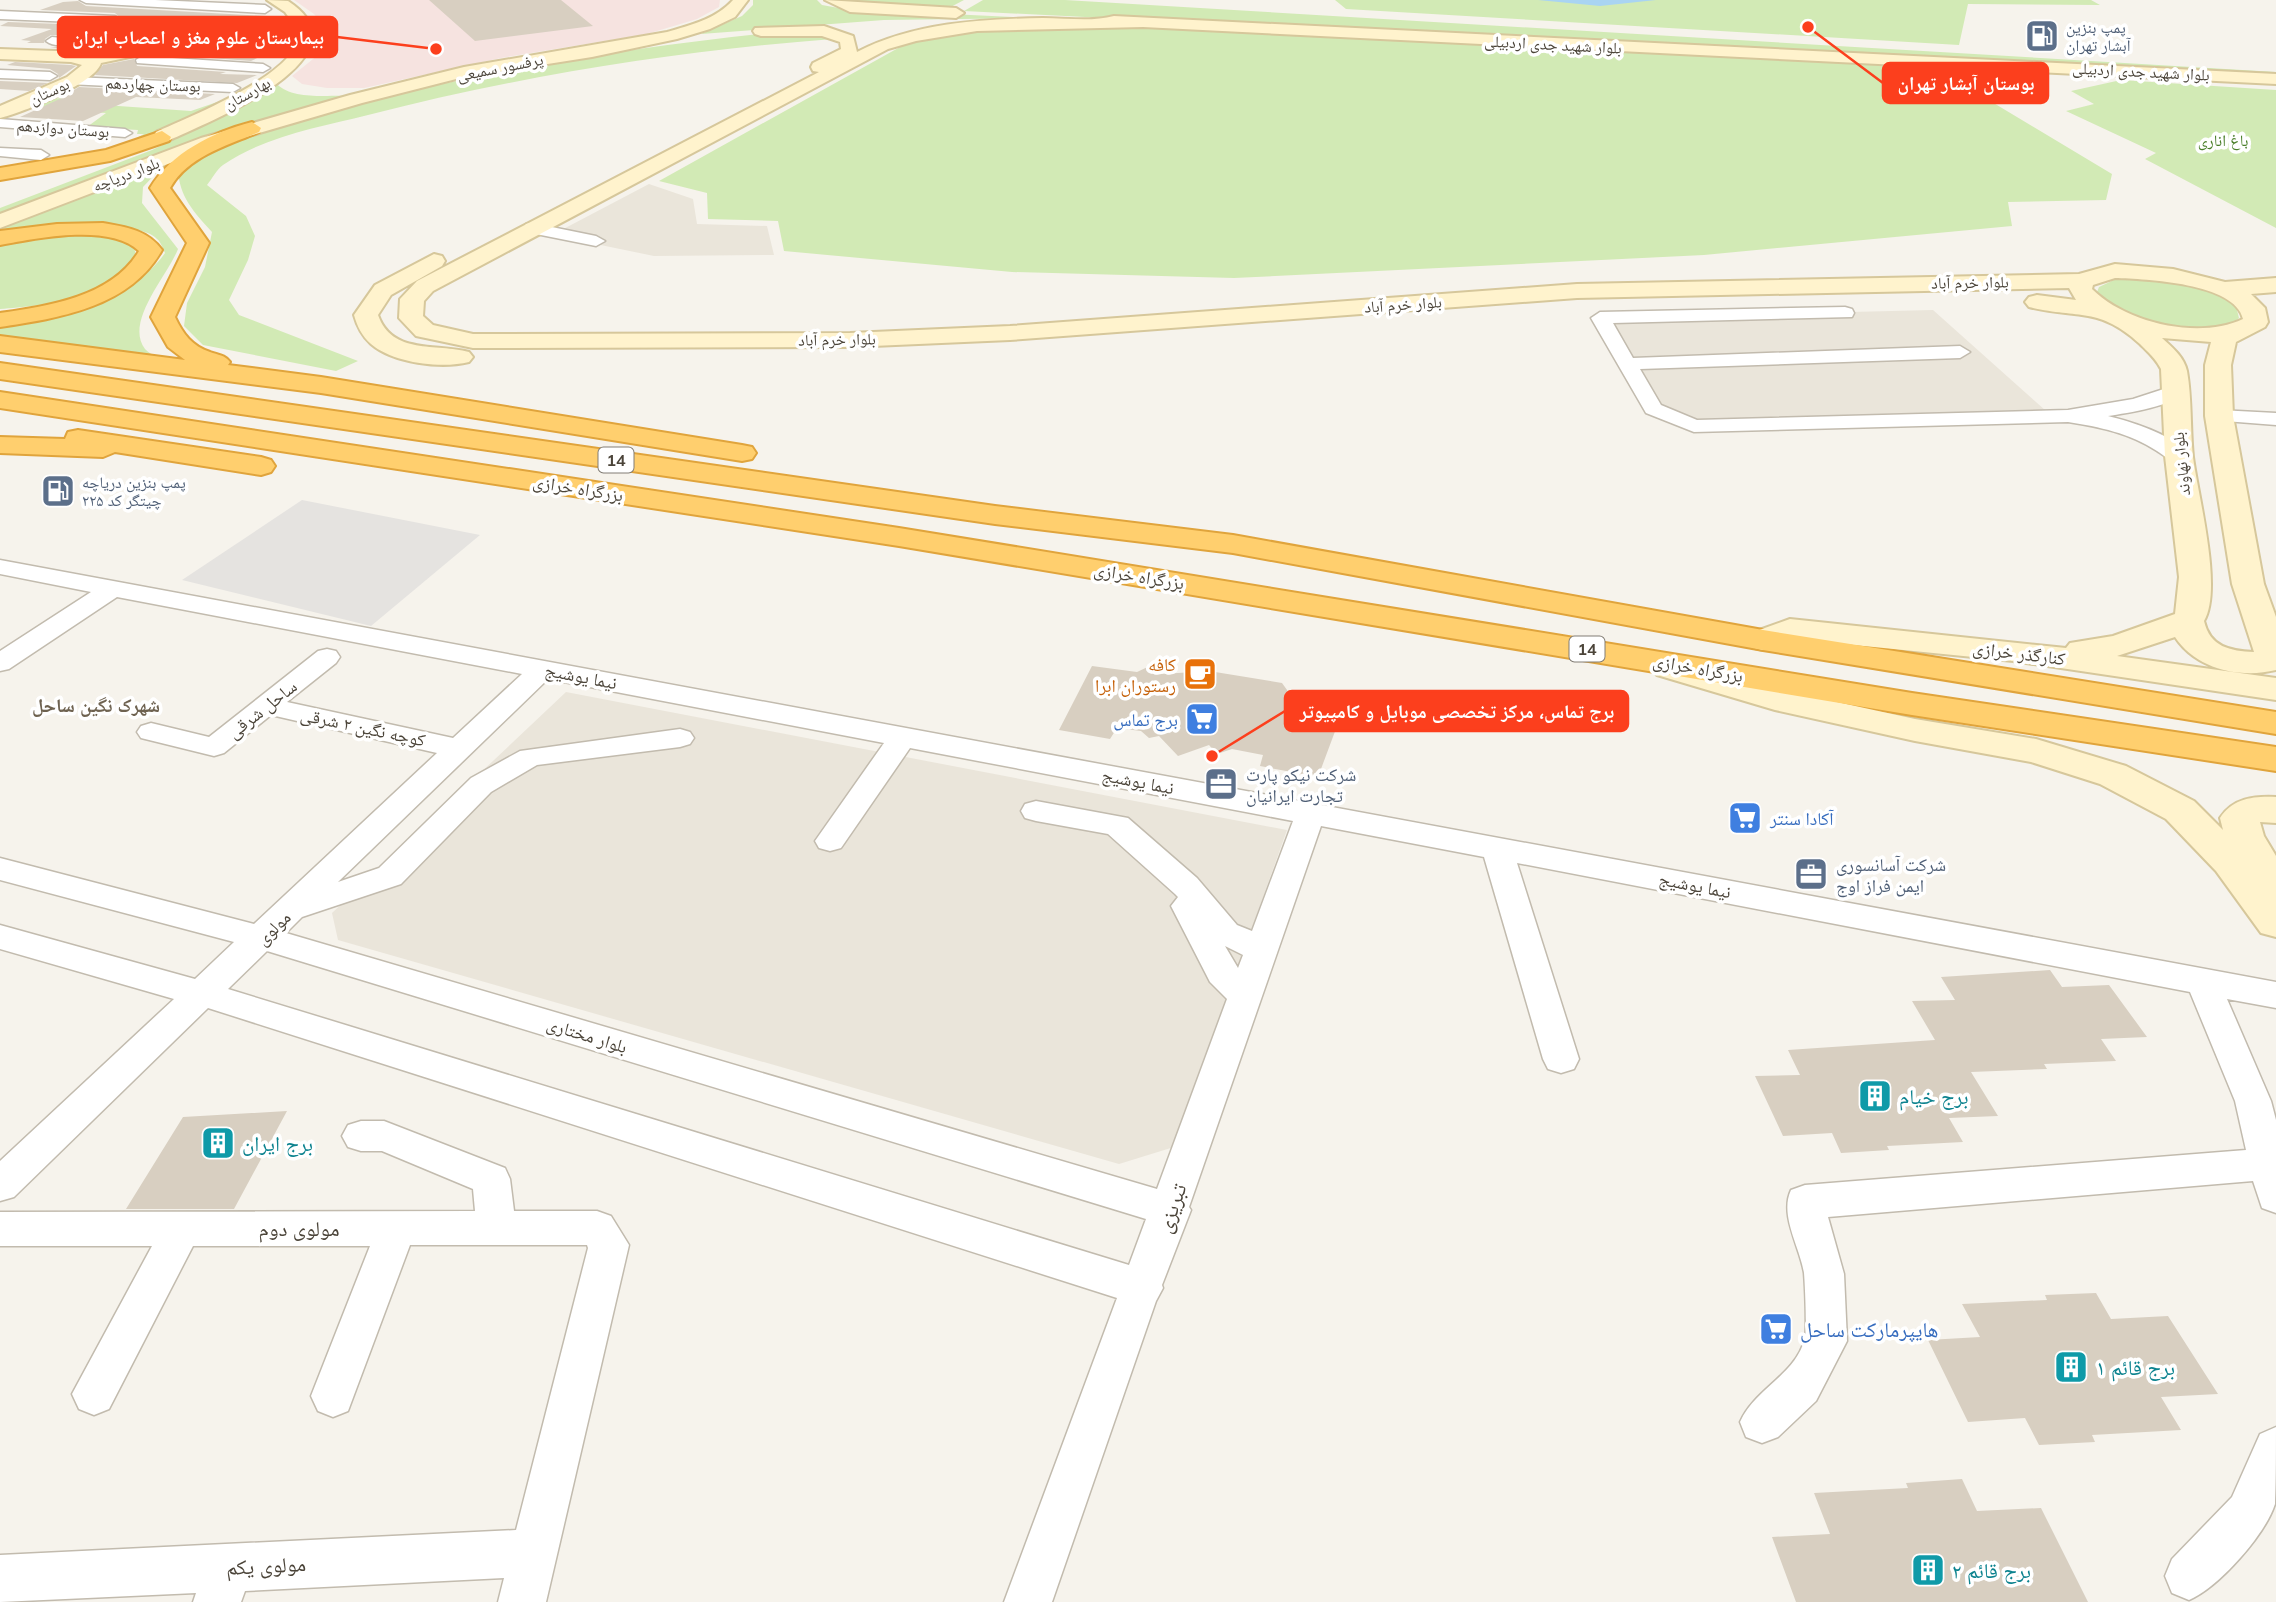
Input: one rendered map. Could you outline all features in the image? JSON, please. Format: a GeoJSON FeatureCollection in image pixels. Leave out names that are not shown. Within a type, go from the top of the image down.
{"type":"FeatureCollection","features":[{"type":"Feature","properties":{"kind":"highway"},"geometry":{"type":"LineString","coordinates":[[252,128],[176,165],[166,175],[160,188],[198,243],[163,317],[170,337],[181,348],[205,360],[321,385]]}},
{"type":"Feature","properties":{"kind":"highway"},"geometry":{"type":"LineString","coordinates":[[0,174],[110,155],[162,137]]}},
{"type":"Feature","properties":{"kind":"highway"},"geometry":{"type":"LineString","coordinates":[[0,238],[58,230],[101,230],[135,237],[146,243],[151,250],[138,272],[100,294],[46,312],[0,320]]}},
{"type":"Feature","properties":{"kind":"highway"},"geometry":{"type":"LineString","coordinates":[[0,344],[321,385],[624,432],[1118,518],[1233,544]]}},
{"type":"Feature","properties":{"kind":"highway","name":"بزرگراه خرازی"},"geometry":{"type":"LineString","coordinates":[[0,371],[995,515],[1233,544],[1763,640],[2276,723]]}},
{"type":"Feature","properties":{"kind":"highway","name":"بزرگراه خرازی"},"geometry":{"type":"LineString","coordinates":[[0,400],[899,537],[1912,704],[2276,759]]}},
{"type":"Feature","properties":{"kind":"highway"},"geometry":{"type":"LineString","coordinates":[[0,425],[173,454],[816,538],[899,537]]}},
{"type":"Feature","properties":{"kind":"highway"},"geometry":{"type":"LineString","coordinates":[[0,445],[57,445],[173,454]]}},
{"type":"Feature","properties":{"kind":"street"},"geometry":{"type":"LineString","coordinates":[[86,0],[269,5]]}},
{"type":"Feature","properties":{"kind":"street","name":"پرفسور سمیعی"},"geometry":{"type":"LineString","coordinates":[[252,128],[410,85],[493,66],[663,39],[727,17],[739,7],[741,0]]}},
{"type":"Feature","properties":{"kind":"street","name":"بلوار شهید جدی اردبیلی"},"geometry":{"type":"LineString","coordinates":[[832,0],[850,7],[1140,23],[2276,79]]}},
{"type":"Feature","properties":{"kind":"street"},"geometry":{"type":"LineString","coordinates":[[77,36],[163,2]]}},
{"type":"Feature","properties":{"kind":"street"},"geometry":{"type":"LineString","coordinates":[[239,2],[288,5],[303,25]]}},
{"type":"Feature","properties":{"kind":"street"},"geometry":{"type":"LineString","coordinates":[[0,6],[13,3]]}},
{"type":"Feature","properties":{"kind":"street"},"geometry":{"type":"LineString","coordinates":[[0,15],[130,21]]}},
{"type":"Feature","properties":{"kind":"street"},"geometry":{"type":"LineString","coordinates":[[850,51],[846,39],[824,31],[755,31],[982,19],[1073,19]]}},
{"type":"Feature","properties":{"kind":"street","name":"بلوار خرم آباد"},"geometry":{"type":"LineString","coordinates":[[1140,23],[981,24],[932,30],[882,46],[557,207],[474,240],[383,290],[366,315],[368,327],[376,338],[392,347],[455,358],[865,355],[1597,313],[1735,310],[1976,298],[2053,303],[2101,310],[2130,322]]}},
{"type":"Feature","properties":{"kind":"street"},"geometry":{"type":"LineString","coordinates":[[0,54],[75,57],[303,25]]}},
{"type":"Feature","properties":{"kind":"street"},"geometry":{"type":"LineString","coordinates":[[102,61],[207,38],[303,25]]}},
{"type":"Feature","properties":{"kind":"street","name":"بهارستان"},"geometry":{"type":"LineString","coordinates":[[162,137],[275,77],[294,62],[305,47],[303,25]]}},
{"type":"Feature","properties":{"kind":"street","name":"بلوار شهید جدی اردبیلی"},"geometry":{"type":"LineString","coordinates":[[1688,33],[2276,68]]}},
{"type":"Feature","properties":{"kind":"street"},"geometry":{"type":"LineString","coordinates":[[663,39],[724,34]]}},
{"type":"Feature","properties":{"kind":"street"},"geometry":{"type":"LineString","coordinates":[[47,38],[111,37]]}},
{"type":"Feature","properties":{"kind":"street","name":"بلوار خرم آباد"},"geometry":{"type":"LineString","coordinates":[[882,46],[892,39],[876,38],[850,51],[557,207],[532,228],[425,286],[412,299],[411,318],[425,331],[473,341],[850,340],[1010,333],[1577,291],[2083,281]]}},
{"type":"Feature","properties":{"kind":"street","name":"بوستان"},"geometry":{"type":"LineString","coordinates":[[75,57],[102,61]]}},
{"type":"Feature","properties":{"kind":"street"},"geometry":{"type":"LineString","coordinates":[[142,60],[208,64],[275,77]]}},
{"type":"Feature","properties":{"kind":"street","name":"بوستان"},"geometry":{"type":"LineString","coordinates":[[0,113],[73,81],[102,61]]}},
{"type":"Feature","properties":{"kind":"street"},"geometry":{"type":"LineString","coordinates":[[137,100],[208,64]]}},
{"type":"Feature","properties":{"kind":"street"},"geometry":{"type":"LineString","coordinates":[[0,74],[50,76]]}},
{"type":"Feature","properties":{"kind":"street","name":"بوستان چهاردهم"},"geometry":{"type":"LineString","coordinates":[[73,81],[233,88]]}},
{"type":"Feature","properties":{"kind":"street"},"geometry":{"type":"LineString","coordinates":[[309,92],[354,92],[410,85]]}},
{"type":"Feature","properties":{"kind":"street","name":"بوستان دوازدهم"},"geometry":{"type":"LineString","coordinates":[[0,123],[125,133]]}},
{"type":"Feature","properties":{"kind":"street","name":"بلوار دریاچه"},"geometry":{"type":"LineString","coordinates":[[0,222],[252,128]]}},
{"type":"Feature","properties":{"kind":"street","name":"بلوار دریاچه"},"geometry":{"type":"LineString","coordinates":[[0,204],[162,137]]}},
{"type":"Feature","properties":{"kind":"street"},"geometry":{"type":"LineString","coordinates":[[0,152],[41,155]]}},
{"type":"Feature","properties":{"kind":"street"},"geometry":{"type":"LineString","coordinates":[[532,228],[596,241]]}},
{"type":"Feature","properties":{"kind":"street"},"geometry":{"type":"LineString","coordinates":[[2101,310],[2086,299],[2080,290],[2083,281],[2095,275],[2115,271],[2140,271],[2188,279],[2223,289],[2252,306],[2257,315],[2256,322],[2248,328],[2234,332],[2186,333],[2130,322]]}},
{"type":"Feature","properties":{"kind":"street"},"geometry":{"type":"LineString","coordinates":[[2223,289],[2276,285]]}},
{"type":"Feature","properties":{"kind":"street"},"geometry":{"type":"LineString","coordinates":[[2252,306],[2276,304]]}},
{"type":"Feature","properties":{"kind":"street"},"geometry":{"type":"LineString","coordinates":[[1735,310],[1845,313]]}},
{"type":"Feature","properties":{"kind":"street"},"geometry":{"type":"LineString","coordinates":[[1597,313],[1653,409],[1694,426],[2068,416],[2122,408],[2156,400],[2176,391]]}},
{"type":"Feature","properties":{"kind":"street","name":"بلوار نهاوند"},"geometry":{"type":"LineString","coordinates":[[2130,322],[2167,356],[2174,369],[2179,456],[2195,577],[2193,611],[2187,621]]}},
{"type":"Feature","properties":{"kind":"street"},"geometry":{"type":"LineString","coordinates":[[2014,650],[2095,650],[2143,638],[2187,621],[2188,634],[2199,647],[2218,658],[2245,664],[2267,662],[2273,654],[2248,584],[2219,416],[2218,365],[2224,339],[2234,332]]}},
{"type":"Feature","properties":{"kind":"street"},"geometry":{"type":"LineString","coordinates":[[1627,364],[1960,352]]}},
{"type":"Feature","properties":{"kind":"street"},"geometry":{"type":"LineString","coordinates":[[2068,416],[2118,423],[2151,437],[2179,456]]}},
{"type":"Feature","properties":{"kind":"street"},"geometry":{"type":"LineString","coordinates":[[2219,416],[2276,419]]}},
{"type":"Feature","properties":{"kind":"street","name":"نیما یوشیج"},"geometry":{"type":"LineString","coordinates":[[0,567],[2276,995]]}},
{"type":"Feature","properties":{"kind":"street"},"geometry":{"type":"LineString","coordinates":[[2248,584],[2276,626]]}},
{"type":"Feature","properties":{"kind":"street"},"geometry":{"type":"LineString","coordinates":[[5,655],[113,588]]}},
{"type":"Feature","properties":{"kind":"street","name":"کنارگذر خرازی"},"geometry":{"type":"LineString","coordinates":[[1763,640],[1790,629],[2014,650],[2276,689]]}},
{"type":"Feature","properties":{"kind":"street"},"geometry":{"type":"LineString","coordinates":[[1623,655],[1775,699],[1915,730],[2036,751],[2113,775],[2180,810],[2230,861],[2276,922]]}},
{"type":"Feature","properties":{"kind":"street","name":"ساحل شرقی"},"geometry":{"type":"LineString","coordinates":[[151,732],[214,747],[327,657]]}},
{"type":"Feature","properties":{"kind":"street","name":"مولوی"},"geometry":{"type":"LineString","coordinates":[[0,1185],[263,938],[543,669]]}},
{"type":"Feature","properties":{"kind":"street","name":"کوچه نگین ۲ شرقی"},"geometry":{"type":"LineString","coordinates":[[267,706],[460,749]]}},
{"type":"Feature","properties":{"kind":"street"},"geometry":{"type":"LineString","coordinates":[[830,841],[903,737]]}},
{"type":"Feature","properties":{"kind":"street"},"geometry":{"type":"LineString","coordinates":[[292,909],[390,876],[481,785],[530,757],[680,738]]}},
{"type":"Feature","properties":{"kind":"street"},"geometry":{"type":"LineString","coordinates":[[2276,810],[2259,808],[2247,811],[2240,818],[2240,827],[2276,889]]}},
{"type":"Feature","properties":{"kind":"street"},"geometry":{"type":"LineString","coordinates":[[1035,811],[1117,825],[1172,874],[1225,933],[1263,950]]}},
{"type":"Feature","properties":{"kind":"street","name":"تبریزی"},"geometry":{"type":"LineString","coordinates":[[1028,1602],[1171,1210],[1311,813]]}},
{"type":"Feature","properties":{"kind":"street"},"geometry":{"type":"LineString","coordinates":[[1496,848],[1561,1059]]}},
{"type":"Feature","properties":{"kind":"street","name":"بلوار مختاری"},"geometry":{"type":"LineString","coordinates":[[0,869],[263,938],[1171,1210]]}},
{"type":"Feature","properties":{"kind":"street"},"geometry":{"type":"LineString","coordinates":[[1172,874],[1222,973],[1246,996]]}},
{"type":"Feature","properties":{"kind":"street"},"geometry":{"type":"LineString","coordinates":[[0,937],[203,994],[1143,1288]]}},
{"type":"Feature","properties":{"kind":"street"},"geometry":{"type":"LineString","coordinates":[[1762,1422],[1801,1387],[1826,1341],[1824,1274],[1805,1202],[2273,1180],[2253,1101],[2203,981]]}},
{"type":"Feature","properties":{"kind":"street"},"geometry":{"type":"LineString","coordinates":[[361,1136],[384,1136],[491,1179],[496,1226]]}},
{"type":"Feature","properties":{"kind":"street","name":"مولوی دوم"},"geometry":{"type":"LineString","coordinates":[[0,1229],[496,1226],[597,1228],[609,1245],[532,1553]]}},
{"type":"Feature","properties":{"kind":"street"},"geometry":{"type":"LineString","coordinates":[[333,1396],[397,1227]]}},
{"type":"Feature","properties":{"kind":"street"},"geometry":{"type":"LineString","coordinates":[[94,1394],[182,1228]]}},
{"type":"Feature","properties":{"kind":"street"},"geometry":{"type":"LineString","coordinates":[[2189,1576],[2248,1513],[2276,1448]]}},
{"type":"Feature","properties":{"kind":"street"},"geometry":{"type":"LineString","coordinates":[[522,1602],[532,1553]]}},
{"type":"Feature","properties":{"kind":"street","name":"مولوی یکم"},"geometry":{"type":"LineString","coordinates":[[0,1579],[223,1584],[532,1553]]}},
{"type":"Feature","properties":{"kind":"shaded area"},"geometry":{"type":"Polygon","coordinates":[[[294,0],[720,0],[719,7],[697,19],[647,34],[501,58],[364,88],[327,88],[302,84],[292,76],[318,55],[327,29],[314,14],[294,0]]]}},
{"type":"Feature","properties":{"kind":"shaded area"},"geometry":{"type":"Polygon","coordinates":[[[649,184],[693,199],[697,224],[767,226],[774,255],[654,256],[552,235],[649,184]]]}},
{"type":"Feature","properties":{"kind":"shaded area"},"geometry":{"type":"Polygon","coordinates":[[[1933,310],[2045,410],[1696,421],[1649,402],[1600,318],[1933,310]]]}},
{"type":"Feature","properties":{"kind":"shaded area"},"geometry":{"type":"Polygon","coordinates":[[[302,500],[480,535],[371,626],[182,580],[302,500]]]}},
{"type":"Feature","properties":{"kind":"shaded area"},"geometry":{"type":"Polygon","coordinates":[[[566,692],[1287,830],[1174,1147],[1119,1164],[338,940],[332,913],[566,692]]]}},
{"type":"Feature","properties":{"kind":"green space"},"geometry":{"type":"Polygon","coordinates":[[[753,0],[817,0],[822,5],[844,9],[1036,18],[884,20],[701,34],[742,16],[753,5],[753,0]]]}},
{"type":"Feature","properties":{"kind":"green space"},"geometry":{"type":"Polygon","coordinates":[[[841,0],[964,0],[945,10],[841,0]]]}},
{"type":"Feature","properties":{"kind":"green space"},"geometry":{"type":"Polygon","coordinates":[[[983,0],[1065,0],[2276,72],[2276,77],[964,11],[983,0]]]}},
{"type":"Feature","properties":{"kind":"green space"},"geometry":{"type":"Polygon","coordinates":[[[1335,0],[2091,0],[2100,5],[1968,4],[1959,45],[1346,9],[1335,0]]]}},
{"type":"Feature","properties":{"kind":"green space"},"geometry":{"type":"Polygon","coordinates":[[[1047,23],[1932,66],[2112,174],[2106,200],[2008,202],[2012,226],[1704,255],[1234,278],[1012,272],[784,251],[778,221],[708,219],[707,193],[659,181],[927,32],[1047,23]]]}},
{"type":"Feature","properties":{"kind":"green space"},"geometry":{"type":"Polygon","coordinates":[[[778,32],[822,34],[833,39],[657,58],[483,88],[312,128],[239,155],[221,167],[207,185],[246,216],[255,236],[248,260],[229,300],[239,315],[358,361],[336,371],[203,345],[184,326],[187,303],[205,267],[212,232],[184,196],[178,169],[202,155],[276,125],[480,76],[579,58],[778,32]]]}},
{"type":"Feature","properties":{"kind":"green space","name":"باغ اناری"},"geometry":{"type":"Polygon","coordinates":[[[2121,80],[2276,90],[2276,228],[2145,159],[2156,153],[2066,111],[2094,104],[2071,91],[2121,80]]]}},
{"type":"Feature","properties":{"kind":"green space"},"geometry":{"type":"Polygon","coordinates":[[[277,84],[300,95],[347,96],[0,217],[0,208],[152,150],[207,124],[277,84]]]}},
{"type":"Feature","properties":{"kind":"green space"},"geometry":{"type":"Polygon","coordinates":[[[71,97],[60,102],[191,111],[223,100],[158,134],[119,147],[144,134],[137,134],[138,130],[87,127],[106,113],[28,108],[51,99],[71,97]]]}},
{"type":"Feature","properties":{"kind":"green space"},"geometry":{"type":"Polygon","coordinates":[[[164,165],[143,187],[142,203],[178,249],[144,312],[140,338],[145,349],[168,364],[0,342],[0,323],[67,308],[112,293],[150,270],[165,253],[157,239],[146,232],[128,229],[83,227],[0,233],[0,229],[164,165]]]}},
{"type":"Feature","properties":{"kind":"green space"},"geometry":{"type":"Polygon","coordinates":[[[104,235],[134,246],[136,257],[125,271],[94,291],[56,302],[0,309],[0,242],[25,237],[104,235]]]}},
{"type":"Feature","properties":{"kind":"green space"},"geometry":{"type":"Polygon","coordinates":[[[2116,279],[2157,279],[2199,287],[2236,306],[2239,318],[2226,325],[2208,328],[2164,325],[2122,312],[2106,303],[2097,292],[2099,287],[2116,279]]]}},
{"type":"Feature","properties":{"kind":"water"},"geometry":{"type":"Polygon","coordinates":[[[1538,0],[1656,0],[1600,6],[1538,0]]]}},
{"type":"Feature","properties":{"kind":"building"},"geometry":{"type":"Polygon","coordinates":[[[429,0],[561,0],[593,26],[475,41],[429,0]]]}},
{"type":"Feature","properties":{"kind":"building"},"geometry":{"type":"Polygon","coordinates":[[[78,1],[86,6],[266,16],[237,29],[178,34],[110,50],[50,48],[86,42],[123,21],[115,13],[40,10],[63,2],[78,1]]]}},
{"type":"Feature","properties":{"kind":"building"},"geometry":{"type":"Polygon","coordinates":[[[8,22],[87,25],[62,35],[51,35],[44,43],[27,43],[31,41],[21,40],[52,29],[0,26],[8,22]]]}},
{"type":"Feature","properties":{"kind":"building"},"geometry":{"type":"Polygon","coordinates":[[[192,48],[270,52],[251,61],[156,54],[192,48]]]}},
{"type":"Feature","properties":{"kind":"building"},"geometry":{"type":"Polygon","coordinates":[[[134,59],[137,66],[257,75],[237,83],[95,75],[103,65],[134,59]]]}},
{"type":"Feature","properties":{"kind":"building"},"geometry":{"type":"Polygon","coordinates":[[[15,62],[76,66],[59,78],[58,74],[50,69],[7,65],[15,62]]]}},
{"type":"Feature","properties":{"kind":"building"},"geometry":{"type":"Polygon","coordinates":[[[0,81],[48,83],[29,91],[0,89],[0,81]]]}},
{"type":"Feature","properties":{"kind":"building"},"geometry":{"type":"Polygon","coordinates":[[[79,87],[215,94],[200,100],[136,97],[83,121],[20,117],[73,93],[69,93],[79,87]]]}},
{"type":"Feature","properties":{"kind":"building","name":"برج تماس"},"geometry":{"type":"Polygon","coordinates":[[[1154,664],[1162,674],[1209,671],[1282,683],[1295,701],[1343,710],[1318,777],[1260,766],[1263,755],[1232,749],[1217,754],[1209,745],[1178,756],[1159,736],[1149,738],[1141,731],[1117,728],[1110,739],[1059,730],[1092,666],[1137,672],[1154,664]]]}},
{"type":"Feature","properties":{"kind":"building"},"geometry":{"type":"Polygon","coordinates":[[[2050,970],[2062,987],[2109,985],[2147,1037],[2101,1039],[2116,1061],[2044,1064],[2047,1069],[1971,1072],[1998,1116],[1949,1118],[1963,1142],[1887,1146],[1889,1150],[1841,1153],[1832,1133],[1783,1136],[1755,1076],[1800,1075],[1788,1050],[1935,1040],[1912,1001],[1955,1000],[1941,977],[2050,970]]]}},
{"type":"Feature","properties":{"kind":"building","name":"برج ایران"},"geometry":{"type":"Polygon","coordinates":[[[287,1111],[234,1209],[126,1209],[183,1117],[287,1111]]]}},
{"type":"Feature","properties":{"kind":"building","name":"برج قائم ۱"},"geometry":{"type":"Polygon","coordinates":[[[2096,1293],[2111,1319],[2168,1316],[2218,1394],[2161,1397],[2181,1430],[2092,1435],[2095,1442],[2039,1445],[2025,1418],[1968,1422],[1928,1340],[1980,1337],[1962,1304],[2047,1300],[2045,1295],[2096,1293]]]}},
{"type":"Feature","properties":{"kind":"building","name":"برج قائم ۲"},"geometry":{"type":"Polygon","coordinates":[[[1962,1479],[1977,1511],[2041,1508],[2088,1602],[1796,1602],[1772,1537],[1830,1534],[1814,1493],[1908,1488],[1906,1483],[1962,1479]]]}},
{"type":"Feature","properties":{"kind":"place","name":"بوستان آبشار تهران"},"geometry":{"type":"Point","coordinates":[1808,27]}},
{"type":"Feature","properties":{"kind":"place","name":"پمپ بنزین آبشار تهران"},"geometry":{"type":"Point","coordinates":[2042,36]}},
{"type":"Feature","properties":{"kind":"place","name":"بیمارستان علوم مغز و اعصاب ایران"},"geometry":{"type":"Point","coordinates":[436,49]}},
{"type":"Feature","properties":{"kind":"place","name":"پمپ بنزین دریاچه چیتگر کد ۲۲۵"},"geometry":{"type":"Point","coordinates":[58,491]}},
{"type":"Feature","properties":{"kind":"place","name":"کافه رستوران ابرا"},"geometry":{"type":"Point","coordinates":[1200,674]}},
{"type":"Feature","properties":{"kind":"place","name":"برج تماس"},"geometry":{"type":"Point","coordinates":[1202,719]}},
{"type":"Feature","properties":{"kind":"place","name":"برج تماس، مرکز تخصصی موبایل و کامپیوتر"},"geometry":{"type":"Point","coordinates":[1212,756]}},
{"type":"Feature","properties":{"kind":"place","name":"شرکت نیکو پارت تجارت ایرانیان"},"geometry":{"type":"Point","coordinates":[1221,784]}},
{"type":"Feature","properties":{"kind":"place","name":"آکادا سنتر"},"geometry":{"type":"Point","coordinates":[1745,818]}},
{"type":"Feature","properties":{"kind":"place","name":"شرکت آسانسوری ایمن فراز اوج"},"geometry":{"type":"Point","coordinates":[1811,874]}},
{"type":"Feature","properties":{"kind":"place","name":"برج خیام"},"geometry":{"type":"Point","coordinates":[1875,1096]}},
{"type":"Feature","properties":{"kind":"place","name":"برج ایران"},"geometry":{"type":"Point","coordinates":[218,1143]}},
{"type":"Feature","properties":{"kind":"place","name":"هایپرمارکت ساحل"},"geometry":{"type":"Point","coordinates":[1776,1329]}},
{"type":"Feature","properties":{"kind":"place","name":"برج قائم ۱"},"geometry":{"type":"Point","coordinates":[2071,1367]}},
{"type":"Feature","properties":{"kind":"place","name":"برج قائم ۲"},"geometry":{"type":"Point","coordinates":[1928,1570]}},
{"type":"Feature","properties":{"kind":"district","name":"شهرک نگین ساحل"},"geometry":{"type":"Point","coordinates":[96,705]}}]}
